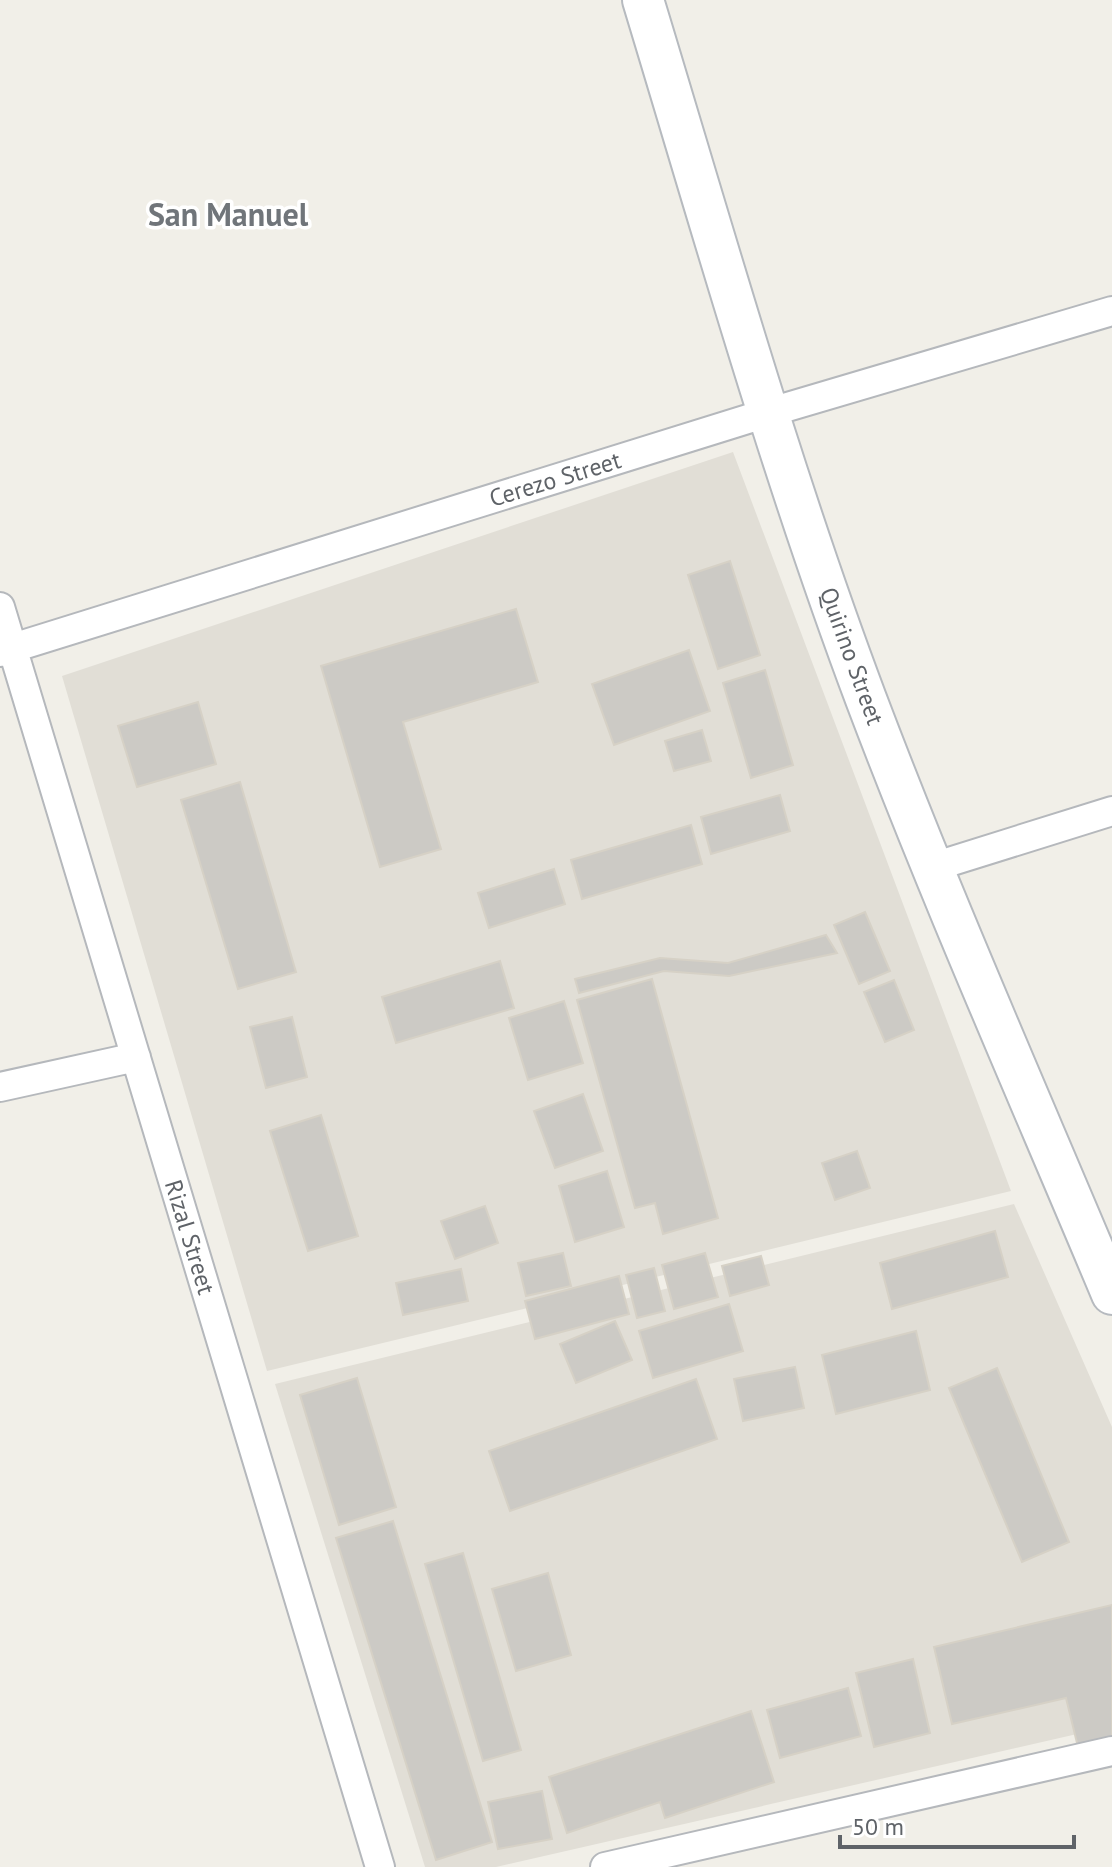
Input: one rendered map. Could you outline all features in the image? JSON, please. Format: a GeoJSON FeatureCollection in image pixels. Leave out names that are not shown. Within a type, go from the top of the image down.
{"type":"FeatureCollection","features":[{"type":"Feature","properties":{"kind":"main road","name":"Quirino Street"},"geometry":{"type":"LineString","coordinates":[[643,0],[767,413],[861,685],[933,867],[1112,1294]]}},
{"type":"Feature","properties":{"kind":"street","name":"Cerezo Street"},"geometry":{"type":"LineString","coordinates":[[7,650],[767,413],[1112,311]]}},
{"type":"Feature","properties":{"kind":"street","name":"Rizal Street"},"geometry":{"type":"LineString","coordinates":[[0,607],[7,650],[136,1057],[380,1867]]}},
{"type":"Feature","properties":{"kind":"street"},"geometry":{"type":"LineString","coordinates":[[933,867],[1112,811]]}},
{"type":"Feature","properties":{"kind":"street"},"geometry":{"type":"LineString","coordinates":[[0,1087],[136,1057]]}},
{"type":"Feature","properties":{"kind":"street"},"geometry":{"type":"LineString","coordinates":[[605,1867],[1112,1751]]}},
{"type":"Feature","properties":{"kind":"shaded area"},"geometry":{"type":"Polygon","coordinates":[[[733,452],[1011,1191],[267,1371],[62,676],[733,452]]]}},
{"type":"Feature","properties":{"kind":"shaded area"},"geometry":{"type":"Polygon","coordinates":[[[1014,1204],[1112,1427],[1112,1726],[496,1867],[425,1867],[275,1384],[1014,1204]]]}},
{"type":"Feature","properties":{"kind":"building"},"geometry":{"type":"Polygon","coordinates":[[[730,561],[760,655],[718,669],[688,575],[730,561]]]}},
{"type":"Feature","properties":{"kind":"building"},"geometry":{"type":"Polygon","coordinates":[[[516,609],[538,682],[403,722],[441,849],[380,867],[321,666],[516,609]]]}},
{"type":"Feature","properties":{"kind":"building"},"geometry":{"type":"Polygon","coordinates":[[[689,650],[710,711],[614,745],[592,684],[689,650]]]}},
{"type":"Feature","properties":{"kind":"building"},"geometry":{"type":"Polygon","coordinates":[[[765,670],[793,765],[751,778],[723,683],[765,670]]]}},
{"type":"Feature","properties":{"kind":"building"},"geometry":{"type":"Polygon","coordinates":[[[198,702],[216,764],[137,787],[118,726],[198,702]]]}},
{"type":"Feature","properties":{"kind":"building"},"geometry":{"type":"Polygon","coordinates":[[[702,730],[711,761],[674,771],[665,741],[702,730]]]}},
{"type":"Feature","properties":{"kind":"building"},"geometry":{"type":"Polygon","coordinates":[[[240,782],[296,972],[238,989],[181,800],[240,782]]]}},
{"type":"Feature","properties":{"kind":"building"},"geometry":{"type":"Polygon","coordinates":[[[780,795],[790,831],[711,854],[701,817],[780,795]]]}},
{"type":"Feature","properties":{"kind":"building"},"geometry":{"type":"Polygon","coordinates":[[[691,825],[702,864],[582,899],[571,860],[691,825]]]}},
{"type":"Feature","properties":{"kind":"building"},"geometry":{"type":"Polygon","coordinates":[[[554,869],[565,904],[489,928],[478,893],[554,869]]]}},
{"type":"Feature","properties":{"kind":"building"},"geometry":{"type":"Polygon","coordinates":[[[865,912],[890,971],[859,984],[834,925],[865,912]]]}},
{"type":"Feature","properties":{"kind":"building"},"geometry":{"type":"Polygon","coordinates":[[[826,935],[837,953],[729,976],[664,971],[579,993],[575,979],[660,958],[728,963],[826,935]]]}},
{"type":"Feature","properties":{"kind":"building"},"geometry":{"type":"Polygon","coordinates":[[[500,961],[514,1008],[396,1043],[382,997],[500,961]]]}},
{"type":"Feature","properties":{"kind":"building"},"geometry":{"type":"Polygon","coordinates":[[[652,979],[718,1218],[663,1234],[655,1203],[635,1208],[577,1000],[652,979]]]}},
{"type":"Feature","properties":{"kind":"building"},"geometry":{"type":"Polygon","coordinates":[[[894,980],[914,1030],[885,1042],[864,992],[894,980]]]}},
{"type":"Feature","properties":{"kind":"building"},"geometry":{"type":"Polygon","coordinates":[[[564,1001],[583,1063],[528,1080],[509,1018],[564,1001]]]}},
{"type":"Feature","properties":{"kind":"building"},"geometry":{"type":"Polygon","coordinates":[[[292,1017],[307,1077],[266,1088],[250,1027],[292,1017]]]}},
{"type":"Feature","properties":{"kind":"building"},"geometry":{"type":"Polygon","coordinates":[[[583,1094],[603,1151],[555,1168],[534,1111],[583,1094]]]}},
{"type":"Feature","properties":{"kind":"building"},"geometry":{"type":"Polygon","coordinates":[[[321,1115],[358,1236],[308,1251],[270,1131],[321,1115]]]}},
{"type":"Feature","properties":{"kind":"building"},"geometry":{"type":"Polygon","coordinates":[[[857,1151],[870,1188],[835,1200],[822,1163],[857,1151]]]}},
{"type":"Feature","properties":{"kind":"building"},"geometry":{"type":"Polygon","coordinates":[[[607,1171],[624,1227],[575,1242],[559,1186],[607,1171]]]}},
{"type":"Feature","properties":{"kind":"building"},"geometry":{"type":"Polygon","coordinates":[[[485,1206],[498,1243],[455,1259],[441,1221],[485,1206]]]}},
{"type":"Feature","properties":{"kind":"building"},"geometry":{"type":"Polygon","coordinates":[[[995,1231],[1008,1277],[892,1309],[880,1263],[995,1231]]]}},
{"type":"Feature","properties":{"kind":"building"},"geometry":{"type":"Polygon","coordinates":[[[563,1253],[571,1286],[526,1296],[518,1263],[563,1253]]]}},
{"type":"Feature","properties":{"kind":"building"},"geometry":{"type":"Polygon","coordinates":[[[705,1253],[718,1297],[674,1309],[662,1265],[705,1253]]]}},
{"type":"Feature","properties":{"kind":"building"},"geometry":{"type":"Polygon","coordinates":[[[761,1256],[769,1285],[730,1296],[722,1266],[761,1256]]]}},
{"type":"Feature","properties":{"kind":"building"},"geometry":{"type":"Polygon","coordinates":[[[654,1268],[665,1311],[637,1318],[626,1275],[654,1268]]]}},
{"type":"Feature","properties":{"kind":"building"},"geometry":{"type":"Polygon","coordinates":[[[461,1269],[468,1301],[403,1315],[396,1283],[461,1269]]]}},
{"type":"Feature","properties":{"kind":"building"},"geometry":{"type":"Polygon","coordinates":[[[619,1276],[629,1314],[535,1339],[525,1301],[619,1276]]]}},
{"type":"Feature","properties":{"kind":"building"},"geometry":{"type":"Polygon","coordinates":[[[729,1304],[743,1351],[653,1378],[639,1331],[729,1304]]]}},
{"type":"Feature","properties":{"kind":"building"},"geometry":{"type":"Polygon","coordinates":[[[615,1321],[632,1360],[576,1383],[560,1344],[615,1321]]]}},
{"type":"Feature","properties":{"kind":"building"},"geometry":{"type":"Polygon","coordinates":[[[916,1331],[930,1390],[836,1414],[822,1355],[916,1331]]]}},
{"type":"Feature","properties":{"kind":"building"},"geometry":{"type":"Polygon","coordinates":[[[795,1367],[804,1408],[743,1421],[734,1379],[795,1367]]]}},
{"type":"Feature","properties":{"kind":"building"},"geometry":{"type":"Polygon","coordinates":[[[997,1368],[1069,1542],[1022,1562],[949,1388],[997,1368]]]}},
{"type":"Feature","properties":{"kind":"building"},"geometry":{"type":"Polygon","coordinates":[[[357,1378],[396,1507],[339,1525],[300,1395],[357,1378]]]}},
{"type":"Feature","properties":{"kind":"building"},"geometry":{"type":"Polygon","coordinates":[[[696,1379],[717,1439],[510,1511],[489,1451],[696,1379]]]}},
{"type":"Feature","properties":{"kind":"building"},"geometry":{"type":"Polygon","coordinates":[[[393,1521],[492,1842],[436,1860],[336,1538],[393,1521]]]}},
{"type":"Feature","properties":{"kind":"building"},"geometry":{"type":"Polygon","coordinates":[[[463,1553],[521,1750],[483,1761],[425,1564],[463,1553]]]}},
{"type":"Feature","properties":{"kind":"building"},"geometry":{"type":"Polygon","coordinates":[[[548,1573],[571,1655],[516,1671],[492,1589],[548,1573]]]}},
{"type":"Feature","properties":{"kind":"building"},"geometry":{"type":"Polygon","coordinates":[[[1112,1605],[1112,1739],[1078,1747],[1066,1698],[952,1724],[934,1647],[1112,1605]]]}},
{"type":"Feature","properties":{"kind":"building"},"geometry":{"type":"Polygon","coordinates":[[[913,1659],[930,1733],[874,1747],[856,1673],[913,1659]]]}},
{"type":"Feature","properties":{"kind":"building"},"geometry":{"type":"Polygon","coordinates":[[[848,1688],[861,1736],[780,1758],[767,1710],[848,1688]]]}},
{"type":"Feature","properties":{"kind":"building"},"geometry":{"type":"Polygon","coordinates":[[[751,1711],[774,1782],[665,1818],[660,1802],[567,1833],[549,1777],[751,1711]]]}},
{"type":"Feature","properties":{"kind":"building"},"geometry":{"type":"Polygon","coordinates":[[[542,1791],[552,1839],[498,1849],[488,1802],[542,1791]]]}},
{"type":"Feature","properties":{"kind":"district","name":"San Manuel"},"geometry":{"type":"Point","coordinates":[228,214]}}]}
